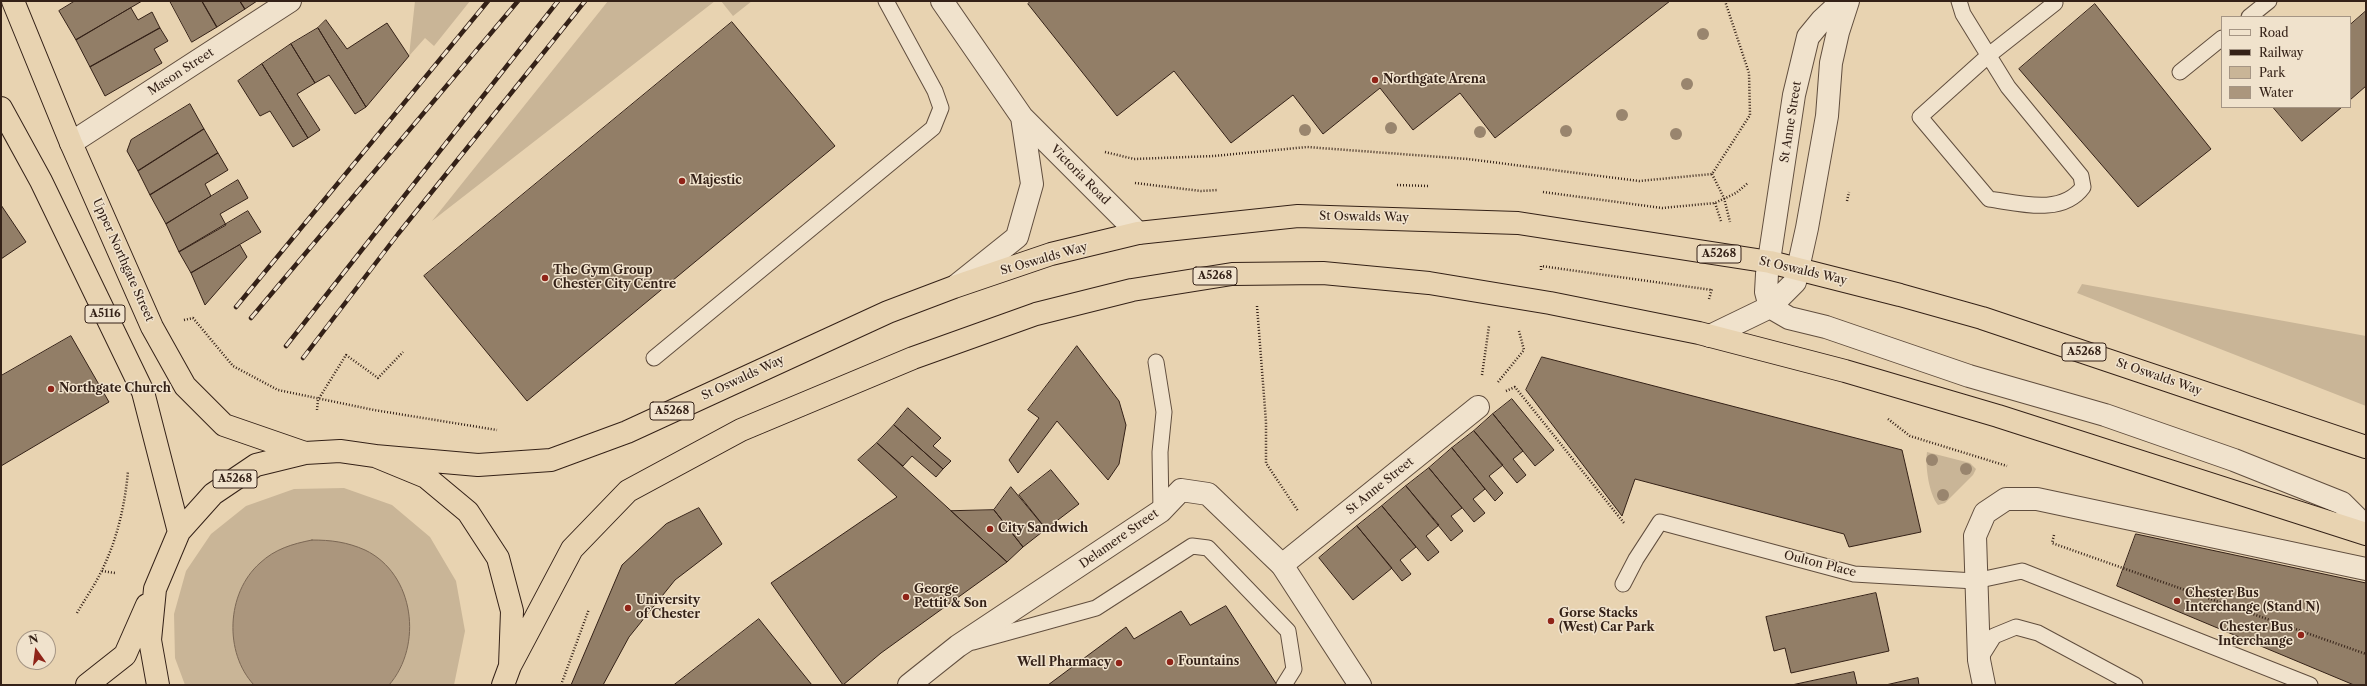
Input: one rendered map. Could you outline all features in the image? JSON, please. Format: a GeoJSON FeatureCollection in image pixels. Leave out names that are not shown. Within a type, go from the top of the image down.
{"type":"FeatureCollection","features":[{"type":"Feature","properties":{"kind":"highway","name":"Upper Northgate Street"},"geometry":{"type":"LineString","coordinates":[[13,1],[71,143],[152,327],[185,386],[224,425],[305,452]]}},
{"type":"Feature","properties":{"kind":"highway","name":"A5116"},"geometry":{"type":"LineString","coordinates":[[1,108],[41,181],[143,392],[180,532]]}},
{"type":"Feature","properties":{"kind":"highway","name":"St Oswalds Way"},"geometry":{"type":"LineString","coordinates":[[375,456],[478,465],[551,460],[627,432],[809,347],[888,312],[954,287],[1051,254],[1138,234],[1298,216],[1518,223],[1770,262],[1982,318],[2366,447]]}},
{"type":"Feature","properties":{"kind":"highway","name":"A5268"},"geometry":{"type":"LineString","coordinates":[[507,675],[572,549],[628,491],[741,430],[913,358],[1036,314],[1132,290],[1232,274],[1323,273],[1428,283],[1536,300],[1710,336],[1845,371],[1998,416],[2366,534]]}},
{"type":"Feature","properties":{"kind":"highway","name":"A5268"},"geometry":{"type":"LineString","coordinates":[[87,685],[125,655],[180,532],[213,494],[256,465],[305,452],[340,451],[375,456],[426,477],[468,512],[498,558],[512,611],[507,675]]}},
{"type":"Feature","properties":{"kind":"highway","name":"A5268"},"geometry":{"type":"LineString","coordinates":[[155,589],[150,640],[158,685]]}},
{"type":"Feature","properties":{"kind":"street","name":"Mason Street"},"geometry":{"type":"LineString","coordinates":[[71,143],[290,1]]}},
{"type":"Feature","properties":{"kind":"street","name":"Victoria Road"},"geometry":{"type":"LineString","coordinates":[[942,1],[1022,117],[1138,234]]}},
{"type":"Feature","properties":{"kind":"street","name":"St Anne Street"},"geometry":{"type":"LineString","coordinates":[[1770,308],[1766,292],[1770,262],[1794,95],[1808,37],[1822,20],[1837,6],[1848,1]]}},
{"type":"Feature","properties":{"kind":"street","name":"St Anne Street"},"geometry":{"type":"LineString","coordinates":[[1710,336],[1748,320],[1770,308],[1795,282],[1827,116],[1831,63],[1838,32],[1848,1]]}},
{"type":"Feature","properties":{"kind":"street","name":"Victoria Road"},"geometry":{"type":"LineString","coordinates":[[954,287],[1017,237],[1032,184],[1022,117]]}},
{"type":"Feature","properties":{"kind":"street"},"geometry":{"type":"LineString","coordinates":[[1770,308],[1789,318],[1826,327],[1969,376],[2105,415],[2234,460],[2342,503],[2366,527]]}},
{"type":"Feature","properties":{"kind":"street","name":"St Anne Street"},"geometry":{"type":"LineString","coordinates":[[1282,564],[1478,407]]}},
{"type":"Feature","properties":{"kind":"street","name":"Delamere Street"},"geometry":{"type":"LineString","coordinates":[[909,685],[958,646],[1161,511],[1181,490],[1208,494],[1282,564],[1360,685]]}},
{"type":"Feature","properties":{"kind":"street"},"geometry":{"type":"LineString","coordinates":[[1984,685],[1979,660],[1975,581],[1975,536],[1985,512],[2006,498],[2037,499],[2366,570]]}},
{"type":"Feature","properties":{"kind":"lane"},"geometry":{"type":"LineString","coordinates":[[654,358],[933,128],[941,108],[935,91],[886,1]]}},
{"type":"Feature","properties":{"kind":"lane"},"geometry":{"type":"LineString","coordinates":[[1959,1],[1963,14],[1989,55],[2008,87],[2081,176],[2083,187],[2078,195],[2066,202],[2052,205],[2027,205],[1989,198],[1920,117],[1989,55],[2055,3]]}},
{"type":"Feature","properties":{"kind":"lane"},"geometry":{"type":"LineString","coordinates":[[2250,16],[2269,1]]}},
{"type":"Feature","properties":{"kind":"lane"},"geometry":{"type":"LineString","coordinates":[[2180,72],[2221,39]]}},
{"type":"Feature","properties":{"kind":"lane"},"geometry":{"type":"LineString","coordinates":[[1156,362],[1164,412],[1160,452],[1161,511]]}},
{"type":"Feature","properties":{"kind":"lane","name":"Oulton Place"},"geometry":{"type":"LineString","coordinates":[[1623,584],[1640,553],[1660,522],[1854,574],[1975,581]]}},
{"type":"Feature","properties":{"kind":"lane"},"geometry":{"type":"LineString","coordinates":[[958,646],[1096,608],[1173,556],[1192,546],[1197,546],[1208,548],[1288,631],[1294,669],[1284,685]]}},
{"type":"Feature","properties":{"kind":"lane"},"geometry":{"type":"LineString","coordinates":[[1975,581],[2022,571],[2310,685]]}},
{"type":"Feature","properties":{"kind":"lane"},"geometry":{"type":"LineString","coordinates":[[1979,660],[1994,636],[2016,627],[2038,633],[2135,685]]}},
{"type":"Feature","properties":{"kind":"path"},"geometry":{"type":"LineString","coordinates":[[1098,151],[1134,158],[1214,156],[1307,147],[1468,159],[1639,181],[1712,174],[1750,115],[1749,73],[1725,1]]}},
{"type":"Feature","properties":{"kind":"path"},"geometry":{"type":"LineString","coordinates":[[1714,203],[1722,223]]}},
{"type":"Feature","properties":{"kind":"path"},"geometry":{"type":"LineString","coordinates":[[1256,301],[1260,332],[1266,463],[1316,537]]}},
{"type":"Feature","properties":{"kind":"path"},"geometry":{"type":"LineString","coordinates":[[152,327],[193,318],[233,366],[278,390],[318,400]]}},
{"type":"Feature","properties":{"kind":"path"},"geometry":{"type":"LineString","coordinates":[[1478,407],[1490,322]]}},
{"type":"Feature","properties":{"kind":"path"},"geometry":{"type":"LineString","coordinates":[[1478,407],[1524,350],[1519,329]]}},
{"type":"Feature","properties":{"kind":"path"},"geometry":{"type":"LineString","coordinates":[[318,410],[318,400],[346,355],[378,378],[403,352]]}},
{"type":"Feature","properties":{"kind":"path"},"geometry":{"type":"LineString","coordinates":[[1478,407],[1515,387],[1633,534],[1640,553]]}},
{"type":"Feature","properties":{"kind":"path"},"geometry":{"type":"LineString","coordinates":[[1886,418],[1910,436],[2009,466]]}},
{"type":"Feature","properties":{"kind":"path"},"geometry":{"type":"LineString","coordinates":[[76,613],[102,571],[117,528],[126,492],[129,464]]}},
{"type":"Feature","properties":{"kind":"path"},"geometry":{"type":"LineString","coordinates":[[2061,504],[2052,543],[2366,654]]}},
{"type":"Feature","properties":{"kind":"path"},"geometry":{"type":"LineString","coordinates":[[102,571],[115,573]]}},
{"type":"Feature","properties":{"kind":"path"},"geometry":{"type":"LineString","coordinates":[[561,685],[589,609]]}},
{"type":"Feature","properties":{"kind":"green space"},"geometry":{"type":"Polygon","coordinates":[[[415,1],[470,1],[434,46],[425,38],[409,56],[415,1]]]}},
{"type":"Feature","properties":{"kind":"green space"},"geometry":{"type":"Polygon","coordinates":[[[608,1],[715,1],[432,221],[608,1]]]}},
{"type":"Feature","properties":{"kind":"green space"},"geometry":{"type":"Polygon","coordinates":[[[721,1],[752,1],[733,16],[721,1]]]}},
{"type":"Feature","properties":{"kind":"green space"},"geometry":{"type":"Polygon","coordinates":[[[2082,284],[2366,336],[2366,406],[2077,293],[2082,284]]]}},
{"type":"Feature","properties":{"kind":"green space"},"geometry":{"type":"Polygon","coordinates":[[[1927,452],[1970,463],[1976,469],[1973,475],[1945,503],[1938,505],[1932,494],[1928,480],[1927,452]]]}},
{"type":"Feature","properties":{"kind":"green space"},"geometry":{"type":"Polygon","coordinates":[[[344,488],[392,505],[430,537],[456,581],[465,631],[454,685],[185,685],[175,658],[174,614],[186,571],[211,534],[246,506],[294,489],[344,488]]]}},
{"type":"Feature","properties":{"kind":"water"},"geometry":{"type":"Polygon","coordinates":[[[312,540],[339,542],[365,550],[382,561],[395,576],[404,593],[410,631],[407,651],[400,669],[389,685],[254,685],[244,672],[238,657],[234,640],[233,623],[235,606],[240,590],[249,576],[266,558],[284,548],[312,540]]]}},
{"type":"Feature","properties":{"kind":"building"},"geometry":{"type":"Polygon","coordinates":[[[75,1],[142,1],[76,40],[59,11],[75,1]]]}},
{"type":"Feature","properties":{"kind":"building"},"geometry":{"type":"Polygon","coordinates":[[[170,1],[202,1],[217,27],[192,42],[170,1]]]}},
{"type":"Feature","properties":{"kind":"building"},"geometry":{"type":"Polygon","coordinates":[[[202,1],[240,1],[245,9],[217,27],[202,1]]]}},
{"type":"Feature","properties":{"kind":"building"},"geometry":{"type":"Polygon","coordinates":[[[240,1],[257,1],[245,9],[240,1]]]}},
{"type":"Feature","properties":{"kind":"building","name":"Northgate Arena"},"geometry":{"type":"Polygon","coordinates":[[[1031,1],[1670,1],[1495,138],[1460,93],[1413,130],[1380,88],[1323,134],[1293,95],[1231,143],[1174,71],[1117,116],[1028,4],[1031,1]]]}},
{"type":"Feature","properties":{"kind":"building"},"geometry":{"type":"Polygon","coordinates":[[[2095,4],[2211,149],[2138,207],[2019,69],[2095,4]]]}},
{"type":"Feature","properties":{"kind":"building"},"geometry":{"type":"Polygon","coordinates":[[[131,8],[138,20],[152,12],[160,28],[90,67],[76,40],[131,8]]]}},
{"type":"Feature","properties":{"kind":"building"},"geometry":{"type":"Polygon","coordinates":[[[2366,11],[2366,86],[2351,99],[2351,24],[2366,11]]]}},
{"type":"Feature","properties":{"kind":"building"},"geometry":{"type":"Polygon","coordinates":[[[326,20],[347,49],[387,23],[409,56],[366,107],[318,28],[326,20]]]}},
{"type":"Feature","properties":{"kind":"building"},"geometry":{"type":"Polygon","coordinates":[[[732,22],[835,146],[527,401],[424,276],[732,22]]]}},
{"type":"Feature","properties":{"kind":"building"},"geometry":{"type":"Polygon","coordinates":[[[160,28],[168,41],[154,49],[162,63],[105,96],[90,67],[160,28]]]}},
{"type":"Feature","properties":{"kind":"building"},"geometry":{"type":"Polygon","coordinates":[[[318,28],[366,107],[355,114],[329,75],[315,83],[291,44],[318,28]]]}},
{"type":"Feature","properties":{"kind":"building"},"geometry":{"type":"Polygon","coordinates":[[[291,44],[315,83],[297,94],[320,130],[308,138],[262,64],[291,44]]]}},
{"type":"Feature","properties":{"kind":"building"},"geometry":{"type":"Polygon","coordinates":[[[262,64],[308,138],[293,147],[270,111],[260,116],[238,81],[262,64]]]}},
{"type":"Feature","properties":{"kind":"building"},"geometry":{"type":"Polygon","coordinates":[[[190,104],[204,129],[138,171],[127,151],[131,140],[190,104]]]}},
{"type":"Feature","properties":{"kind":"building"},"geometry":{"type":"Polygon","coordinates":[[[2274,108],[2341,108],[2302,141],[2274,108]]]}},
{"type":"Feature","properties":{"kind":"building"},"geometry":{"type":"Polygon","coordinates":[[[204,129],[218,153],[150,195],[138,171],[204,129]]]}},
{"type":"Feature","properties":{"kind":"building"},"geometry":{"type":"Polygon","coordinates":[[[218,153],[228,170],[205,184],[211,196],[166,224],[150,195],[218,153]]]}},
{"type":"Feature","properties":{"kind":"building"},"geometry":{"type":"Polygon","coordinates":[[[238,180],[248,198],[220,214],[226,225],[179,252],[166,224],[238,180]]]}},
{"type":"Feature","properties":{"kind":"building"},"geometry":{"type":"Polygon","coordinates":[[[1,205],[26,242],[1,259],[1,205]]]}},
{"type":"Feature","properties":{"kind":"building"},"geometry":{"type":"Polygon","coordinates":[[[248,211],[261,232],[191,273],[179,252],[248,211]]]}},
{"type":"Feature","properties":{"kind":"building"},"geometry":{"type":"Polygon","coordinates":[[[240,245],[247,257],[205,305],[191,273],[240,245]]]}},
{"type":"Feature","properties":{"kind":"building","name":"Northgate Church"},"geometry":{"type":"Polygon","coordinates":[[[71,336],[109,402],[1,466],[1,376],[71,336]]]}},
{"type":"Feature","properties":{"kind":"building"},"geometry":{"type":"Polygon","coordinates":[[[1077,346],[1119,401],[1126,425],[1119,464],[1108,480],[1057,421],[1018,473],[1009,460],[1039,418],[1028,410],[1077,346]]]}},
{"type":"Feature","properties":{"kind":"building"},"geometry":{"type":"Polygon","coordinates":[[[1542,357],[1902,450],[1921,532],[1849,547],[1844,534],[1635,479],[1622,516],[1526,390],[1542,357]]]}},
{"type":"Feature","properties":{"kind":"building"},"geometry":{"type":"Polygon","coordinates":[[[1512,399],[1554,450],[1535,466],[1493,414],[1512,399]]]}},
{"type":"Feature","properties":{"kind":"building"},"geometry":{"type":"Polygon","coordinates":[[[908,408],[941,438],[933,446],[951,461],[943,469],[894,425],[908,408]]]}},
{"type":"Feature","properties":{"kind":"building"},"geometry":{"type":"Polygon","coordinates":[[[1493,414],[1523,451],[1513,459],[1526,475],[1517,483],[1474,431],[1493,414]]]}},
{"type":"Feature","properties":{"kind":"building"},"geometry":{"type":"Polygon","coordinates":[[[894,425],[943,469],[936,477],[912,456],[903,466],[877,443],[894,425]]]}},
{"type":"Feature","properties":{"kind":"building"},"geometry":{"type":"Polygon","coordinates":[[[1474,431],[1503,465],[1489,476],[1503,493],[1495,501],[1452,448],[1474,431]]]}},
{"type":"Feature","properties":{"kind":"building"},"geometry":{"type":"Polygon","coordinates":[[[877,443],[1007,562],[881,653],[843,685],[771,583],[897,497],[858,460],[877,443]]]}},
{"type":"Feature","properties":{"kind":"building"},"geometry":{"type":"Polygon","coordinates":[[[1452,448],[1485,489],[1473,499],[1485,513],[1474,522],[1429,468],[1452,448]]]}},
{"type":"Feature","properties":{"kind":"building"},"geometry":{"type":"Polygon","coordinates":[[[1429,468],[1462,508],[1451,516],[1463,531],[1451,541],[1406,486],[1429,468]]]}},
{"type":"Feature","properties":{"kind":"building"},"geometry":{"type":"Polygon","coordinates":[[[1051,470],[1079,504],[1046,529],[1019,495],[1051,470]]]}},
{"type":"Feature","properties":{"kind":"building"},"geometry":{"type":"Polygon","coordinates":[[[1406,486],[1439,525],[1426,536],[1439,552],[1428,561],[1382,506],[1406,486]]]}},
{"type":"Feature","properties":{"kind":"building"},"geometry":{"type":"Polygon","coordinates":[[[1011,487],[1046,529],[1023,547],[994,510],[1011,487]]]}},
{"type":"Feature","properties":{"kind":"building"},"geometry":{"type":"Polygon","coordinates":[[[1382,506],[1416,547],[1400,560],[1411,574],[1402,581],[1357,526],[1382,506]]]}},
{"type":"Feature","properties":{"kind":"building","name":"University of Chester"},"geometry":{"type":"Polygon","coordinates":[[[699,508],[722,544],[675,580],[629,637],[603,685],[571,685],[622,565],[666,524],[699,508]]]}},
{"type":"Feature","properties":{"kind":"building","name":"City Sandwich"},"geometry":{"type":"Polygon","coordinates":[[[994,510],[1023,547],[1007,562],[951,511],[994,510]]]}},
{"type":"Feature","properties":{"kind":"building"},"geometry":{"type":"Polygon","coordinates":[[[1357,526],[1392,568],[1353,600],[1319,558],[1357,526]]]}},
{"type":"Feature","properties":{"kind":"building","name":"Chester Bus Interchange"},"geometry":{"type":"Polygon","coordinates":[[[2136,534],[2366,583],[2366,685],[2354,685],[2117,586],[2136,534]]]}},
{"type":"Feature","properties":{"kind":"building"},"geometry":{"type":"Polygon","coordinates":[[[1876,593],[1889,651],[1791,673],[1785,648],[1774,651],[1766,617],[1876,593]]]}},
{"type":"Feature","properties":{"kind":"building","name":"Fountains"},"geometry":{"type":"Polygon","coordinates":[[[1226,606],[1277,685],[1048,685],[1126,627],[1134,639],[1181,611],[1190,625],[1226,606]]]}},
{"type":"Feature","properties":{"kind":"building","name":"University of Chester"},"geometry":{"type":"Polygon","coordinates":[[[759,619],[812,685],[674,685],[759,619]]]}},
{"type":"Feature","properties":{"kind":"building"},"geometry":{"type":"Polygon","coordinates":[[[1854,672],[1857,685],[1792,685],[1854,672]]]}},
{"type":"Feature","properties":{"kind":"building"},"geometry":{"type":"Polygon","coordinates":[[[1918,678],[1919,685],[1886,685],[1918,678]]]}},
{"type":"Feature","properties":{"kind":"railway"},"geometry":{"type":"LineString","coordinates":[[236,307],[488,1]]}},
{"type":"Feature","properties":{"kind":"railway"},"geometry":{"type":"LineString","coordinates":[[251,318],[518,1]]}},
{"type":"Feature","properties":{"kind":"railway"},"geometry":{"type":"LineString","coordinates":[[286,346],[558,1]]}},
{"type":"Feature","properties":{"kind":"railway"},"geometry":{"type":"LineString","coordinates":[[303,358],[398,234],[585,1]]}},
{"type":"Feature","properties":{"kind":"place","name":"Northgate Arena"},"geometry":{"type":"Point","coordinates":[1375,80]}},
{"type":"Feature","properties":{"kind":"place","name":"Majestic"},"geometry":{"type":"Point","coordinates":[682,181]}},
{"type":"Feature","properties":{"kind":"place","name":"The Gym Group Chester City Centre"},"geometry":{"type":"Point","coordinates":[545,278]}},
{"type":"Feature","properties":{"kind":"place","name":"Northgate Church"},"geometry":{"type":"Point","coordinates":[51,389]}},
{"type":"Feature","properties":{"kind":"place","name":"City Sandwich"},"geometry":{"type":"Point","coordinates":[990,529]}},
{"type":"Feature","properties":{"kind":"place","name":"George Pettit & Son"},"geometry":{"type":"Point","coordinates":[906,597]}},
{"type":"Feature","properties":{"kind":"place","name":"Chester Bus Interchange (Stand N)"},"geometry":{"type":"Point","coordinates":[2177,601]}},
{"type":"Feature","properties":{"kind":"place","name":"University of Chester"},"geometry":{"type":"Point","coordinates":[628,608]}},
{"type":"Feature","properties":{"kind":"place","name":"Gorse Stacks (West) Car Park"},"geometry":{"type":"Point","coordinates":[1551,621]}},
{"type":"Feature","properties":{"kind":"place","name":"Chester Bus Interchange"},"geometry":{"type":"Point","coordinates":[2301,635]}},
{"type":"Feature","properties":{"kind":"place","name":"Fountains"},"geometry":{"type":"Point","coordinates":[1170,662]}},
{"type":"Feature","properties":{"kind":"place","name":"Well Pharmacy"},"geometry":{"type":"Point","coordinates":[1119,663]}}]}
